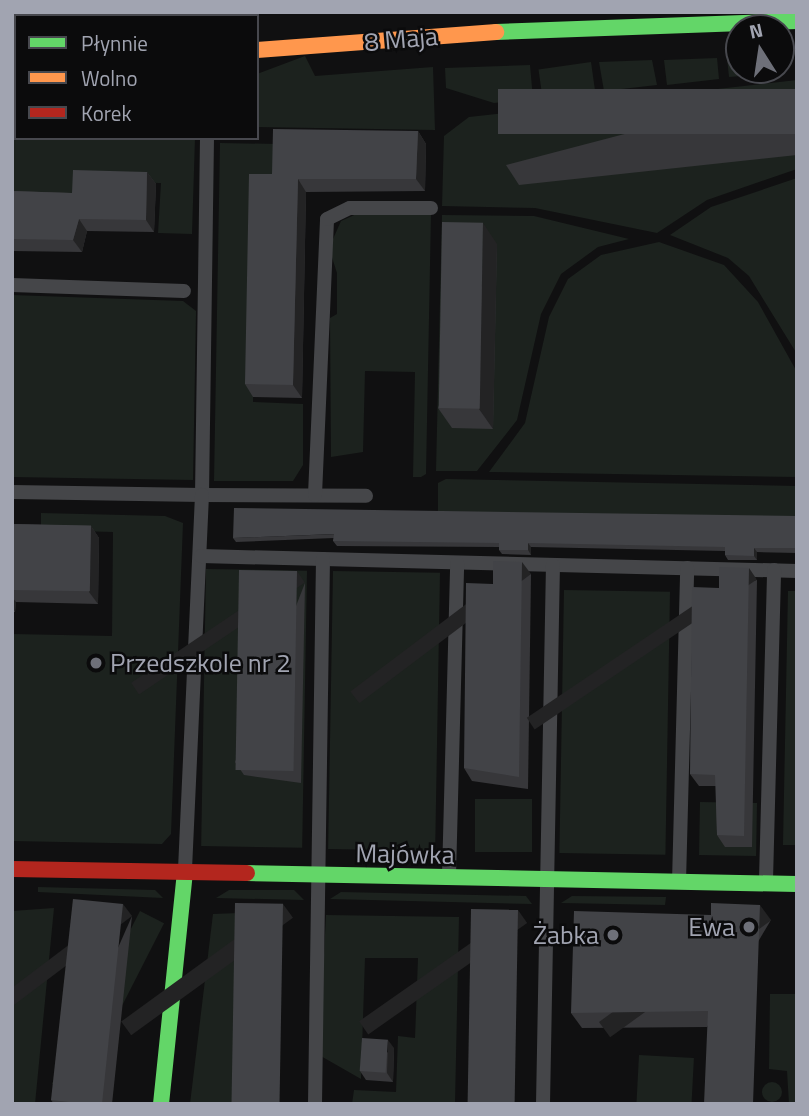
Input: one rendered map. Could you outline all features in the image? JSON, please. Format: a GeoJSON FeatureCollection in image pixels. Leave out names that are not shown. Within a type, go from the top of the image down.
{"type":"FeatureCollection","features":[{"type":"Feature","properties":{"kind":"street","name":"8 Maja"},"geometry":{"type":"LineString","coordinates":[[259,50],[588,25],[797,21]]}},
{"type":"Feature","properties":{"kind":"street","name":"Majówka"},"geometry":{"type":"LineString","coordinates":[[12,869],[797,884]]}},
{"type":"Feature","properties":{"kind":"street"},"geometry":{"type":"LineString","coordinates":[[161,1104],[185,873]]}},
{"type":"Feature","properties":{"kind":"lane"},"geometry":{"type":"LineString","coordinates":[[185,873],[201,556],[207,140]]}},
{"type":"Feature","properties":{"kind":"lane"},"geometry":{"type":"LineString","coordinates":[[315,495],[327,219],[351,208],[431,208]]}},
{"type":"Feature","properties":{"kind":"lane"},"geometry":{"type":"LineString","coordinates":[[12,285],[184,290]]}},
{"type":"Feature","properties":{"kind":"lane"},"geometry":{"type":"LineString","coordinates":[[12,492],[366,496]]}},
{"type":"Feature","properties":{"kind":"lane"},"geometry":{"type":"LineString","coordinates":[[201,556],[797,571]]}},
{"type":"Feature","properties":{"kind":"lane"},"geometry":{"type":"LineString","coordinates":[[315,1104],[315,876],[323,559]]}},
{"type":"Feature","properties":{"kind":"lane"},"geometry":{"type":"LineString","coordinates":[[449,879],[457,563]]}},
{"type":"Feature","properties":{"kind":"lane"},"geometry":{"type":"LineString","coordinates":[[543,1104],[545,880],[553,565]]}},
{"type":"Feature","properties":{"kind":"lane"},"geometry":{"type":"LineString","coordinates":[[679,882],[687,568]]}},
{"type":"Feature","properties":{"kind":"lane"},"geometry":{"type":"LineString","coordinates":[[766,884],[774,570]]}},
{"type":"Feature","properties":{"kind":"shaded area"},"geometry":{"type":"Polygon","coordinates":[[[305,56],[315,76],[433,67],[435,130],[259,127],[259,73],[305,56]]]}},
{"type":"Feature","properties":{"kind":"shaded area"},"geometry":{"type":"Polygon","coordinates":[[[717,58],[719,79],[667,85],[664,60],[717,58]]]}},
{"type":"Feature","properties":{"kind":"shaded area"},"geometry":{"type":"Polygon","coordinates":[[[652,60],[657,85],[604,91],[599,62],[652,60]]]}},
{"type":"Feature","properties":{"kind":"shaded area"},"geometry":{"type":"Polygon","coordinates":[[[591,62],[595,92],[543,99],[539,69],[591,62]]]}},
{"type":"Feature","properties":{"kind":"shaded area"},"geometry":{"type":"Polygon","coordinates":[[[530,65],[533,99],[494,103],[446,88],[445,68],[530,65]]]}},
{"type":"Feature","properties":{"kind":"shaded area"},"geometry":{"type":"Polygon","coordinates":[[[12,77],[14,140],[195,140],[192,234],[158,233],[161,183],[79,182],[78,204],[12,203],[12,77]]]}},
{"type":"Feature","properties":{"kind":"shaded area"},"geometry":{"type":"Polygon","coordinates":[[[795,80],[797,169],[707,200],[657,233],[535,208],[442,206],[444,136],[469,117],[762,84],[795,84],[795,80]]]}},
{"type":"Feature","properties":{"kind":"shaded area"},"geometry":{"type":"Polygon","coordinates":[[[220,143],[277,144],[277,183],[255,183],[253,402],[303,404],[303,465],[293,481],[214,481],[220,143]]]}},
{"type":"Feature","properties":{"kind":"shaded area"},"geometry":{"type":"Polygon","coordinates":[[[797,178],[797,354],[749,276],[728,258],[670,235],[711,207],[797,178]]]}},
{"type":"Feature","properties":{"kind":"shaded area"},"geometry":{"type":"Polygon","coordinates":[[[361,212],[431,213],[426,474],[421,477],[413,477],[415,372],[365,371],[363,452],[331,457],[330,318],[337,314],[337,273],[329,248],[341,221],[361,212]]]}},
{"type":"Feature","properties":{"kind":"shaded area"},"geometry":{"type":"Polygon","coordinates":[[[442,215],[534,216],[629,239],[598,247],[561,274],[541,314],[517,420],[477,471],[436,471],[442,215]]]}},
{"type":"Feature","properties":{"kind":"shaded area"},"geometry":{"type":"Polygon","coordinates":[[[659,242],[724,265],[758,302],[797,372],[797,477],[489,472],[525,423],[549,317],[568,279],[601,255],[659,242]]]}},
{"type":"Feature","properties":{"kind":"shaded area"},"geometry":{"type":"Polygon","coordinates":[[[12,295],[183,301],[196,311],[193,480],[12,477],[12,295]]]}},
{"type":"Feature","properties":{"kind":"shaded area"},"geometry":{"type":"Polygon","coordinates":[[[446,479],[797,486],[797,519],[438,512],[438,483],[446,479]]]}},
{"type":"Feature","properties":{"kind":"shaded area","name":"Przedszkole nr 2"},"geometry":{"type":"Polygon","coordinates":[[[41,513],[165,516],[183,523],[171,834],[162,844],[12,841],[12,634],[112,636],[113,532],[41,530],[41,513]]]}},
{"type":"Feature","properties":{"kind":"shaded area"},"geometry":{"type":"Polygon","coordinates":[[[206,569],[307,571],[302,848],[201,846],[206,569]]]}},
{"type":"Feature","properties":{"kind":"shaded area"},"geometry":{"type":"Polygon","coordinates":[[[333,571],[440,573],[435,851],[328,849],[333,571]]]}},
{"type":"Feature","properties":{"kind":"shaded area"},"geometry":{"type":"Polygon","coordinates":[[[564,590],[670,592],[665,855],[559,853],[564,590]]]}},
{"type":"Feature","properties":{"kind":"shaded area"},"geometry":{"type":"Polygon","coordinates":[[[788,591],[797,591],[797,845],[783,845],[788,591]]]}},
{"type":"Feature","properties":{"kind":"shaded area"},"geometry":{"type":"Polygon","coordinates":[[[475,799],[532,799],[532,852],[475,852],[475,799]]]}},
{"type":"Feature","properties":{"kind":"shaded area"},"geometry":{"type":"Polygon","coordinates":[[[700,802],[757,803],[756,856],[699,855],[700,802]]]}},
{"type":"Feature","properties":{"kind":"shaded area"},"geometry":{"type":"Polygon","coordinates":[[[38,887],[155,890],[163,898],[38,892],[38,887]]]}},
{"type":"Feature","properties":{"kind":"shaded area"},"geometry":{"type":"Polygon","coordinates":[[[229,890],[294,890],[304,900],[216,898],[229,890]]]}},
{"type":"Feature","properties":{"kind":"shaded area"},"geometry":{"type":"Polygon","coordinates":[[[341,892],[526,896],[532,904],[330,899],[341,892]]]}},
{"type":"Feature","properties":{"kind":"shaded area"},"geometry":{"type":"Polygon","coordinates":[[[572,896],[666,897],[665,905],[561,903],[572,896]]]}},
{"type":"Feature","properties":{"kind":"shaded area"},"geometry":{"type":"Polygon","coordinates":[[[54,908],[35,1104],[12,1104],[12,911],[54,908]]]}},
{"type":"Feature","properties":{"kind":"shaded area"},"geometry":{"type":"Polygon","coordinates":[[[140,911],[164,923],[76,1096],[52,1084],[140,911]]]}},
{"type":"Feature","properties":{"kind":"shaded area"},"geometry":{"type":"Polygon","coordinates":[[[239,913],[235,1104],[190,1104],[213,914],[239,913]]]}},
{"type":"Feature","properties":{"kind":"shaded area"},"geometry":{"type":"Polygon","coordinates":[[[326,915],[459,917],[455,1104],[352,1104],[354,1090],[396,1092],[398,1036],[415,1038],[418,958],[365,958],[361,1079],[319,1055],[326,915]]]}},
{"type":"Feature","properties":{"kind":"shaded area"},"geometry":{"type":"Polygon","coordinates":[[[770,994],[797,994],[797,1104],[789,1104],[787,1071],[769,1069],[770,994]]]}},
{"type":"Feature","properties":{"kind":"shaded area"},"geometry":{"type":"Polygon","coordinates":[[[639,1055],[694,1058],[692,1104],[636,1104],[639,1055]]]}},
{"type":"Feature","properties":{"kind":"shaded area"},"geometry":{"type":"Polygon","coordinates":[[[772,1082],[779,1085],[782,1092],[779,1099],[772,1102],[765,1099],[762,1092],[765,1085],[772,1082]]]}},
{"type":"Feature","properties":{"kind":"building"},"geometry":{"type":"Polygon","coordinates":[[[498,89],[797,89],[797,134],[498,134],[498,89]]]}},
{"type":"Feature","properties":{"kind":"building"},"geometry":{"type":"Polygon","coordinates":[[[273,129],[418,131],[416,179],[298,179],[293,385],[245,384],[249,174],[272,174],[273,129]]]}},
{"type":"Feature","properties":{"kind":"building"},"geometry":{"type":"Polygon","coordinates":[[[73,170],[147,172],[146,220],[79,219],[73,240],[12,239],[12,191],[72,193],[73,170]]]}},
{"type":"Feature","properties":{"kind":"building"},"geometry":{"type":"Polygon","coordinates":[[[442,222],[483,223],[480,409],[439,408],[442,222]]]}},
{"type":"Feature","properties":{"kind":"building"},"geometry":{"type":"Polygon","coordinates":[[[234,508],[797,516],[797,548],[754,548],[754,556],[725,555],[725,547],[528,543],[528,550],[499,550],[499,543],[333,541],[334,534],[233,538],[234,508]]]}},
{"type":"Feature","properties":{"kind":"building"},"geometry":{"type":"Polygon","coordinates":[[[12,524],[91,525],[90,591],[12,590],[12,524]]]}},
{"type":"Feature","properties":{"kind":"building"},"geometry":{"type":"Polygon","coordinates":[[[493,561],[522,562],[519,777],[464,768],[466,583],[493,584],[493,561]]]}},
{"type":"Feature","properties":{"kind":"building"},"geometry":{"type":"Polygon","coordinates":[[[719,567],[749,568],[744,836],[717,835],[715,775],[690,774],[692,587],[719,588],[719,567]]]}},
{"type":"Feature","properties":{"kind":"building"},"geometry":{"type":"Polygon","coordinates":[[[239,570],[297,571],[294,771],[236,770],[239,570]]]}},
{"type":"Feature","properties":{"kind":"building"},"geometry":{"type":"Polygon","coordinates":[[[73,899],[123,904],[102,1104],[51,1100],[73,899]]]}},
{"type":"Feature","properties":{"kind":"building"},"geometry":{"type":"Polygon","coordinates":[[[235,903],[283,904],[279,1104],[231,1104],[235,903]]]}},
{"type":"Feature","properties":{"kind":"building"},"geometry":{"type":"Polygon","coordinates":[[[711,903],[760,905],[753,1104],[704,1104],[708,1011],[571,1013],[574,911],[711,915],[711,903]]]}},
{"type":"Feature","properties":{"kind":"building"},"geometry":{"type":"Polygon","coordinates":[[[471,909],[518,910],[515,1104],[468,1104],[471,909]]]}},
{"type":"Feature","properties":{"kind":"building"},"geometry":{"type":"Polygon","coordinates":[[[362,1038],[388,1040],[386,1073],[360,1071],[362,1038]]]}},
{"type":"Feature","properties":{"kind":"traffic: fast"},"geometry":{"type":"LineString","coordinates":[[496,32],[797,21]]}},
{"type":"Feature","properties":{"kind":"traffic: fast"},"geometry":{"type":"LineString","coordinates":[[161,1104],[185,873]]}},
{"type":"Feature","properties":{"kind":"traffic: fast"},"geometry":{"type":"LineString","coordinates":[[247,873],[797,884]]}},
{"type":"Feature","properties":{"kind":"traffic: slow"},"geometry":{"type":"LineString","coordinates":[[259,50],[496,32]]}},
{"type":"Feature","properties":{"kind":"traffic: jam"},"geometry":{"type":"LineString","coordinates":[[12,869],[247,873]]}},
{"type":"Feature","properties":{"kind":"place","name":"Przedszkole nr 2"},"geometry":{"type":"Point","coordinates":[96,663]}},
{"type":"Feature","properties":{"kind":"place","name":"Ewa"},"geometry":{"type":"Point","coordinates":[749,927]}},
{"type":"Feature","properties":{"kind":"place","name":"Żabka"},"geometry":{"type":"Point","coordinates":[613,935]}}]}
